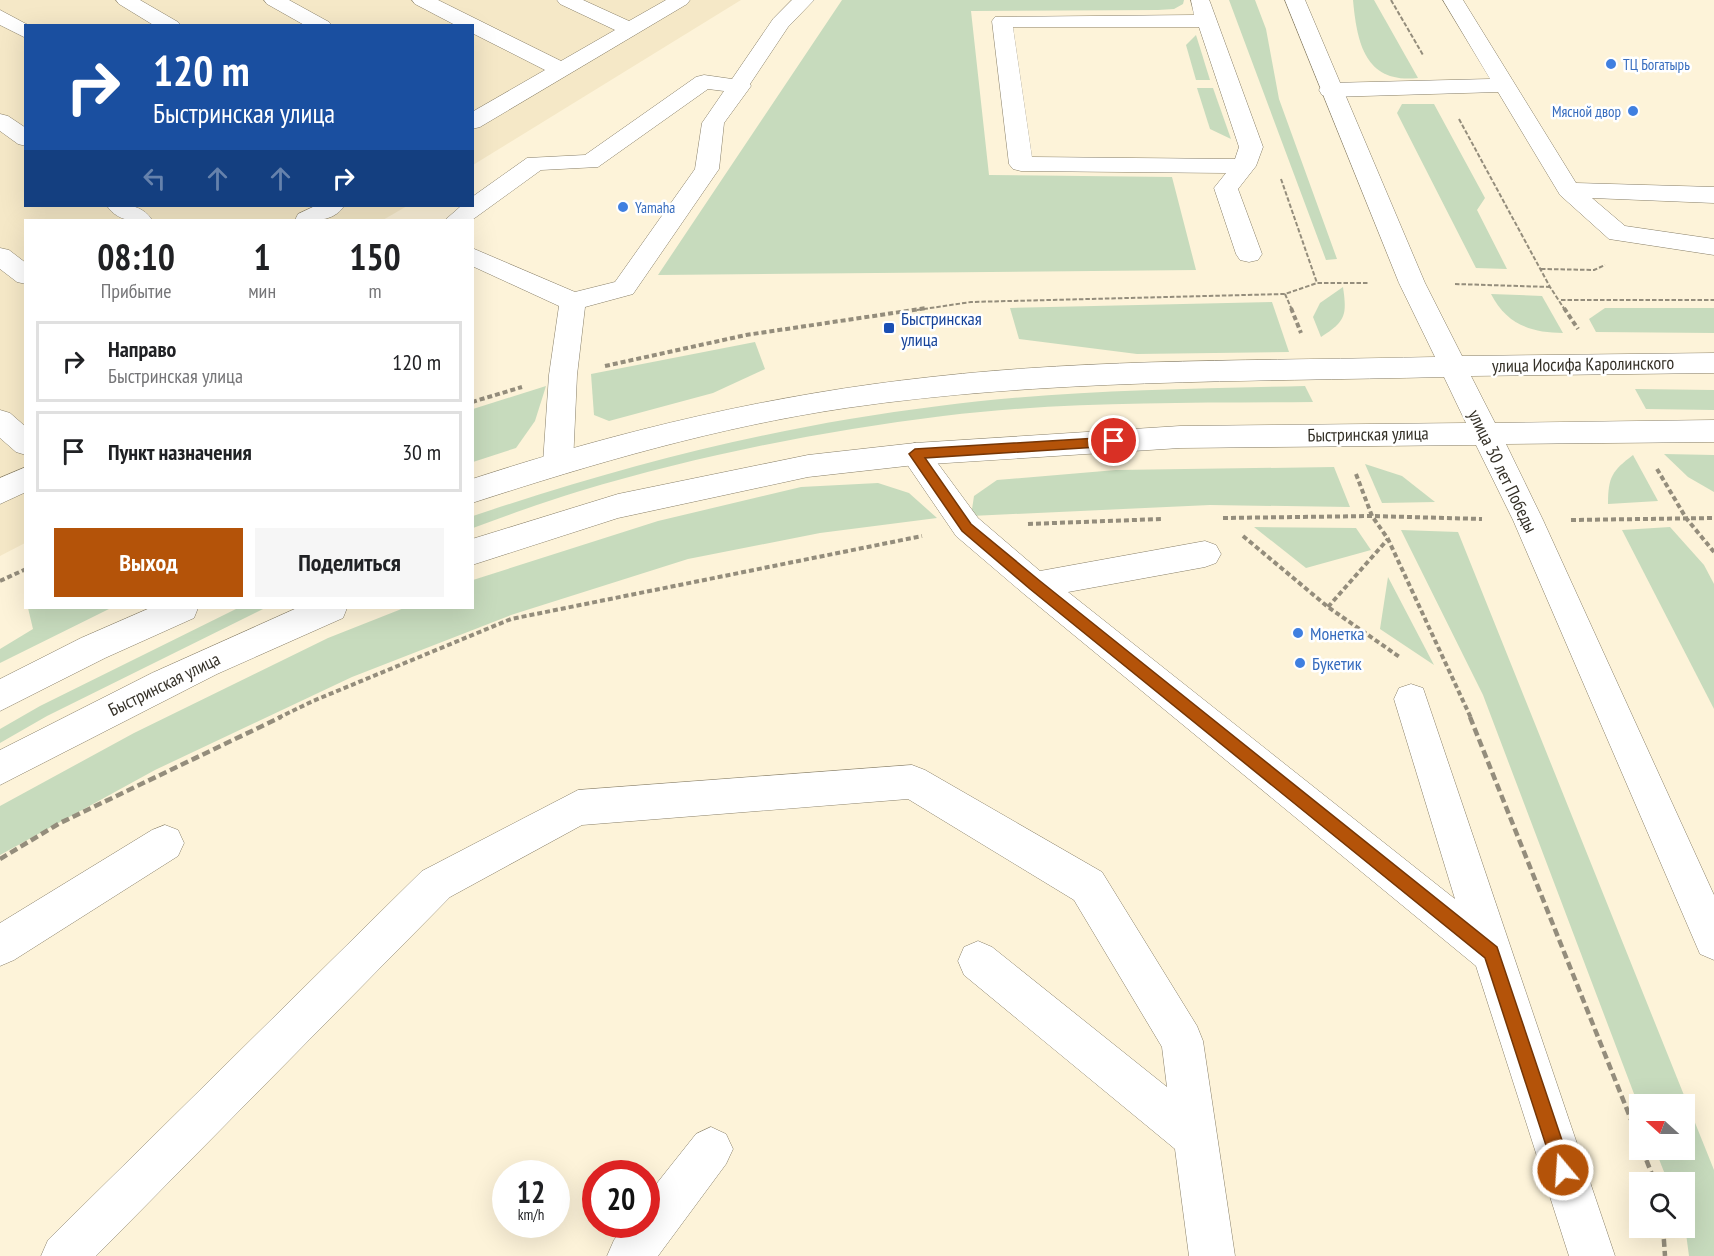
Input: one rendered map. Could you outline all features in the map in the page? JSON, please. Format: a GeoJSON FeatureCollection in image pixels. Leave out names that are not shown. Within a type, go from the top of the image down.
{"type":"FeatureCollection","features":[{"type":"Feature","properties":{"kind":"main road"},"geometry":{"type":"LineString","coordinates":[[126,0],[168,24]]}},
{"type":"Feature","properties":{"kind":"main road"},"geometry":{"type":"LineString","coordinates":[[274,0],[318,24]]}},
{"type":"Feature","properties":{"kind":"main road"},"geometry":{"type":"LineString","coordinates":[[422,0],[470,24]]}},
{"type":"Feature","properties":{"kind":"main road"},"geometry":{"type":"LineString","coordinates":[[567,0],[630,29]]}},
{"type":"Feature","properties":{"kind":"main road"},"geometry":{"type":"LineString","coordinates":[[478,114],[562,70],[680,0]]}},
{"type":"Feature","properties":{"kind":"main road"},"geometry":{"type":"LineString","coordinates":[[474,257],[573,302],[624,288],[707,169],[713,123],[740,86],[780,23],[804,0]]}},
{"type":"Feature","properties":{"kind":"main road"},"geometry":{"type":"LineString","coordinates":[[1199,0],[1251,147],[1244,166],[1226,188],[1249,254]]}},
{"type":"Feature","properties":{"kind":"main road","name":"улица 30 лет Победы"},"geometry":{"type":"LineString","coordinates":[[1295,0],[1330,90],[1412,283],[1528,520],[1714,940]]}},
{"type":"Feature","properties":{"kind":"main road"},"geometry":{"type":"LineString","coordinates":[[1453,0],[1568,190],[1618,233],[1714,248]]}},
{"type":"Feature","properties":{"kind":"main road"},"geometry":{"type":"LineString","coordinates":[[0,16],[24,32]]}},
{"type":"Feature","properties":{"kind":"main road"},"geometry":{"type":"LineString","coordinates":[[1207,21],[1002,21],[1021,164],[1244,166]]}},
{"type":"Feature","properties":{"kind":"main road"},"geometry":{"type":"LineString","coordinates":[[474,26],[562,70]]}},
{"type":"Feature","properties":{"kind":"main road"},"geometry":{"type":"LineString","coordinates":[[458,219],[535,163],[590,162],[704,82],[740,86]]}},
{"type":"Feature","properties":{"kind":"main road"},"geometry":{"type":"LineString","coordinates":[[1330,90],[1505,85]]}},
{"type":"Feature","properties":{"kind":"main road"},"geometry":{"type":"LineString","coordinates":[[0,121],[24,138]]}},
{"type":"Feature","properties":{"kind":"main road"},"geometry":{"type":"LineString","coordinates":[[1568,190],[1714,195]]}},
{"type":"Feature","properties":{"kind":"main road"},"geometry":{"type":"LineString","coordinates":[[120,207],[138,219]]}},
{"type":"Feature","properties":{"kind":"main road"},"geometry":{"type":"LineString","coordinates":[[0,256],[24,274]]}},
{"type":"Feature","properties":{"kind":"main road"},"geometry":{"type":"LineString","coordinates":[[558,463],[563,375],[573,302]]}},
{"type":"Feature","properties":{"kind":"main road","name":"улица Иосифа Каролинского"},"geometry":{"type":"LineString","coordinates":[[1452,366],[1597,362],[1714,363]]}},
{"type":"Feature","properties":{"kind":"main road"},"geometry":{"type":"LineString","coordinates":[[474,490],[558,463],[673,431],[780,410],[905,391],[1021,379],[1452,366]]}},
{"type":"Feature","properties":{"kind":"main road"},"geometry":{"type":"LineString","coordinates":[[0,421],[24,442]]}},
{"type":"Feature","properties":{"kind":"main road"},"geometry":{"type":"LineString","coordinates":[[1485,432],[1714,431]]}},
{"type":"Feature","properties":{"kind":"main road","name":"Быстринская улица"},"geometry":{"type":"LineString","coordinates":[[474,551],[618,506],[808,466],[915,454],[1180,437],[1485,432]]}},
{"type":"Feature","properties":{"kind":"main road"},"geometry":{"type":"LineString","coordinates":[[915,454],[967,527],[1035,585],[1492,953]]}},
{"type":"Feature","properties":{"kind":"main road"},"geometry":{"type":"LineString","coordinates":[[0,492],[24,479]]}},
{"type":"Feature","properties":{"kind":"main road"},"geometry":{"type":"LineString","coordinates":[[1035,585],[1205,554]]}},
{"type":"Feature","properties":{"kind":"main road"},"geometry":{"type":"LineString","coordinates":[[0,696],[93,648],[180,609]]}},
{"type":"Feature","properties":{"kind":"main road","name":"Быстринская улица"},"geometry":{"type":"LineString","coordinates":[[0,768],[106,712],[277,629],[328,609]]}},
{"type":"Feature","properties":{"kind":"main road"},"geometry":{"type":"LineString","coordinates":[[1409,680],[1492,953],[1592,1256]]}},
{"type":"Feature","properties":{"kind":"main road"},"geometry":{"type":"LineString","coordinates":[[64,1256],[436,884],[578,808],[912,782],[1088,886],[1182,1041],[1212,1256]]}},
{"type":"Feature","properties":{"kind":"main road"},"geometry":{"type":"LineString","coordinates":[[0,946],[165,843]]}},
{"type":"Feature","properties":{"kind":"main road"},"geometry":{"type":"LineString","coordinates":[[978,961],[1195,1137]]}},
{"type":"Feature","properties":{"kind":"main road"},"geometry":{"type":"LineString","coordinates":[[630,1256],[711,1149]]}},
{"type":"Feature","properties":{"kind":"path"},"geometry":{"type":"LineString","coordinates":[[1391,0],[1442,88],[1550,286],[1597,362]]}},
{"type":"Feature","properties":{"kind":"path"},"geometry":{"type":"LineString","coordinates":[[1541,269],[1594,270]]}},
{"type":"Feature","properties":{"kind":"path"},"geometry":{"type":"LineString","coordinates":[[474,401],[563,375],[746,334],[970,302],[1285,294],[1317,283],[1550,286]]}},
{"type":"Feature","properties":{"kind":"path"},"geometry":{"type":"LineString","coordinates":[[1285,294],[1316,370]]}},
{"type":"Feature","properties":{"kind":"path"},"geometry":{"type":"LineString","coordinates":[[1560,300],[1714,300]]}},
{"type":"Feature","properties":{"kind":"path"},"geometry":{"type":"LineString","coordinates":[[1634,430],[1686,518],[1714,552]]}},
{"type":"Feature","properties":{"kind":"path"},"geometry":{"type":"LineString","coordinates":[[1341,434],[1372,516],[1388,539],[1465,703],[1629,1114]]}},
{"type":"Feature","properties":{"kind":"path"},"geometry":{"type":"LineString","coordinates":[[1230,525],[1221,518],[1372,516],[1528,520],[1714,518]]}},
{"type":"Feature","properties":{"kind":"path"},"geometry":{"type":"LineString","coordinates":[[0,859],[60,823],[313,701],[511,619],[710,577],[967,527],[1163,519]]}},
{"type":"Feature","properties":{"kind":"path"},"geometry":{"type":"LineString","coordinates":[[1239,533],[1328,607],[1409,680]]}},
{"type":"Feature","properties":{"kind":"path"},"geometry":{"type":"LineString","coordinates":[[1328,607],[1388,539]]}},
{"type":"Feature","properties":{"kind":"path"},"geometry":{"type":"LineString","coordinates":[[0,580],[24,570]]}},
{"type":"Feature","properties":{"kind":"path"},"geometry":{"type":"LineString","coordinates":[[1456,696],[1465,703]]}},
{"type":"Feature","properties":{"kind":"path"},"geometry":{"type":"LineString","coordinates":[[1664,1238],[1665,1256]]}},
{"type":"Feature","properties":{"kind":"shaded area"},"geometry":{"type":"Polygon","coordinates":[[[0,0],[741,0],[474,164],[474,24],[24,24],[24,207],[405,207],[385,219],[24,219],[24,544],[0,556],[0,0]]]}},
{"type":"Feature","properties":{"kind":"green space"},"geometry":{"type":"Polygon","coordinates":[[[842,0],[1184,0],[1183,4],[1174,9],[1158,10],[971,11],[989,175],[1172,177],[1196,270],[658,275],[842,0]]]}},
{"type":"Feature","properties":{"kind":"green space"},"geometry":{"type":"Polygon","coordinates":[[[1229,0],[1255,0],[1266,29],[1279,99],[1337,259],[1326,260],[1229,0]]]}},
{"type":"Feature","properties":{"kind":"green space"},"geometry":{"type":"Polygon","coordinates":[[[1353,0],[1374,0],[1418,78],[1400,78],[1386,74],[1375,67],[1361,45],[1353,0]]]}},
{"type":"Feature","properties":{"kind":"green space"},"geometry":{"type":"Polygon","coordinates":[[[1196,35],[1210,80],[1196,80],[1186,45],[1196,35]]]}},
{"type":"Feature","properties":{"kind":"green space"},"geometry":{"type":"Polygon","coordinates":[[[1197,88],[1213,88],[1231,139],[1210,129],[1197,88]]]}},
{"type":"Feature","properties":{"kind":"green space"},"geometry":{"type":"Polygon","coordinates":[[[1402,104],[1434,104],[1485,198],[1477,210],[1507,269],[1476,268],[1397,113],[1402,104]]]}},
{"type":"Feature","properties":{"kind":"green space"},"geometry":{"type":"Polygon","coordinates":[[[1343,287],[1345,304],[1343,317],[1336,326],[1321,337],[1313,317],[1320,303],[1343,287]]]}},
{"type":"Feature","properties":{"kind":"green space"},"geometry":{"type":"Polygon","coordinates":[[[1491,294],[1542,296],[1563,333],[1540,331],[1521,325],[1504,313],[1491,294]]]}},
{"type":"Feature","properties":{"kind":"green space"},"geometry":{"type":"Polygon","coordinates":[[[1272,302],[1289,352],[1137,354],[1019,339],[1010,308],[1272,302]]]}},
{"type":"Feature","properties":{"kind":"green space"},"geometry":{"type":"Polygon","coordinates":[[[1605,308],[1714,308],[1714,333],[1596,332],[1589,319],[1605,308]]]}},
{"type":"Feature","properties":{"kind":"green space"},"geometry":{"type":"Polygon","coordinates":[[[755,342],[765,369],[713,393],[609,421],[594,415],[591,374],[755,342]]]}},
{"type":"Feature","properties":{"kind":"green space"},"geometry":{"type":"Polygon","coordinates":[[[546,386],[535,421],[516,448],[474,462],[474,409],[546,386]]]}},
{"type":"Feature","properties":{"kind":"green space"},"geometry":{"type":"Polygon","coordinates":[[[1305,386],[1313,402],[1128,404],[1035,408],[897,422],[760,446],[624,478],[474,528],[474,516],[531,497],[645,464],[761,436],[819,424],[939,406],[1122,391],[1305,386]]]}},
{"type":"Feature","properties":{"kind":"green space"},"geometry":{"type":"Polygon","coordinates":[[[1635,389],[1714,390],[1714,410],[1646,409],[1635,389]]]}},
{"type":"Feature","properties":{"kind":"green space"},"geometry":{"type":"Polygon","coordinates":[[[1664,454],[1714,455],[1714,492],[1688,477],[1664,454]]]}},
{"type":"Feature","properties":{"kind":"green space"},"geometry":{"type":"Polygon","coordinates":[[[1633,455],[1658,501],[1608,504],[1610,481],[1613,475],[1633,455]]]}},
{"type":"Feature","properties":{"kind":"green space"},"geometry":{"type":"Polygon","coordinates":[[[1365,464],[1402,476],[1435,502],[1382,503],[1365,464]]]}},
{"type":"Feature","properties":{"kind":"green space"},"geometry":{"type":"Polygon","coordinates":[[[1334,467],[1350,507],[1210,505],[971,516],[974,496],[997,480],[1116,470],[1334,467]]]}},
{"type":"Feature","properties":{"kind":"green space"},"geometry":{"type":"Polygon","coordinates":[[[878,483],[909,493],[937,518],[820,533],[688,559],[511,615],[352,677],[155,770],[0,855],[0,806],[134,733],[328,638],[401,609],[474,609],[474,580],[658,521],[801,487],[878,483]]]}},
{"type":"Feature","properties":{"kind":"green space"},"geometry":{"type":"Polygon","coordinates":[[[1254,527],[1356,528],[1371,550],[1306,568],[1254,527]]]}},
{"type":"Feature","properties":{"kind":"green space"},"geometry":{"type":"Polygon","coordinates":[[[1670,527],[1704,565],[1714,584],[1714,709],[1622,530],[1670,527]]]}},
{"type":"Feature","properties":{"kind":"green space"},"geometry":{"type":"Polygon","coordinates":[[[1401,530],[1458,532],[1684,1094],[1634,1094],[1483,695],[1401,530]]]}},
{"type":"Feature","properties":{"kind":"green space"},"geometry":{"type":"Polygon","coordinates":[[[1388,577],[1434,665],[1380,629],[1388,577]]]}},
{"type":"Feature","properties":{"kind":"green space"},"geometry":{"type":"Polygon","coordinates":[[[28,609],[109,609],[0,663],[0,649],[33,629],[28,609]]]}},
{"type":"Feature","properties":{"kind":"green space"},"geometry":{"type":"Polygon","coordinates":[[[236,609],[263,609],[47,716],[0,743],[0,729],[40,706],[236,609]]]}},
{"type":"Feature","properties":{"kind":"green space"},"geometry":{"type":"Polygon","coordinates":[[[1695,1123],[1714,1170],[1714,1256],[1689,1256],[1687,1238],[1695,1238],[1695,1172],[1664,1172],[1659,1160],[1695,1160],[1695,1123]]]}},
{"type":"Feature","properties":{"kind":"place","name":"ТЦ Богатырь"},"geometry":{"type":"Point","coordinates":[1611,64]}},
{"type":"Feature","properties":{"kind":"place","name":"Мясной двор"},"geometry":{"type":"Point","coordinates":[1633,111]}},
{"type":"Feature","properties":{"kind":"place","name":"Yamaha"},"geometry":{"type":"Point","coordinates":[623,207]}},
{"type":"Feature","properties":{"kind":"place","name":"Быстринская улица"},"geometry":{"type":"Point","coordinates":[889,328]}},
{"type":"Feature","properties":{"kind":"place","name":"Монетка"},"geometry":{"type":"Point","coordinates":[1298,633]}},
{"type":"Feature","properties":{"kind":"place","name":"Букетик"},"geometry":{"type":"Point","coordinates":[1300,663]}},
{"type":"Feature","properties":{"kind":"route"},"geometry":{"type":"LineString","coordinates":[[1114,441],[915,454],[967,527],[1035,585],[1492,953],[1563,1170]]}}]}
